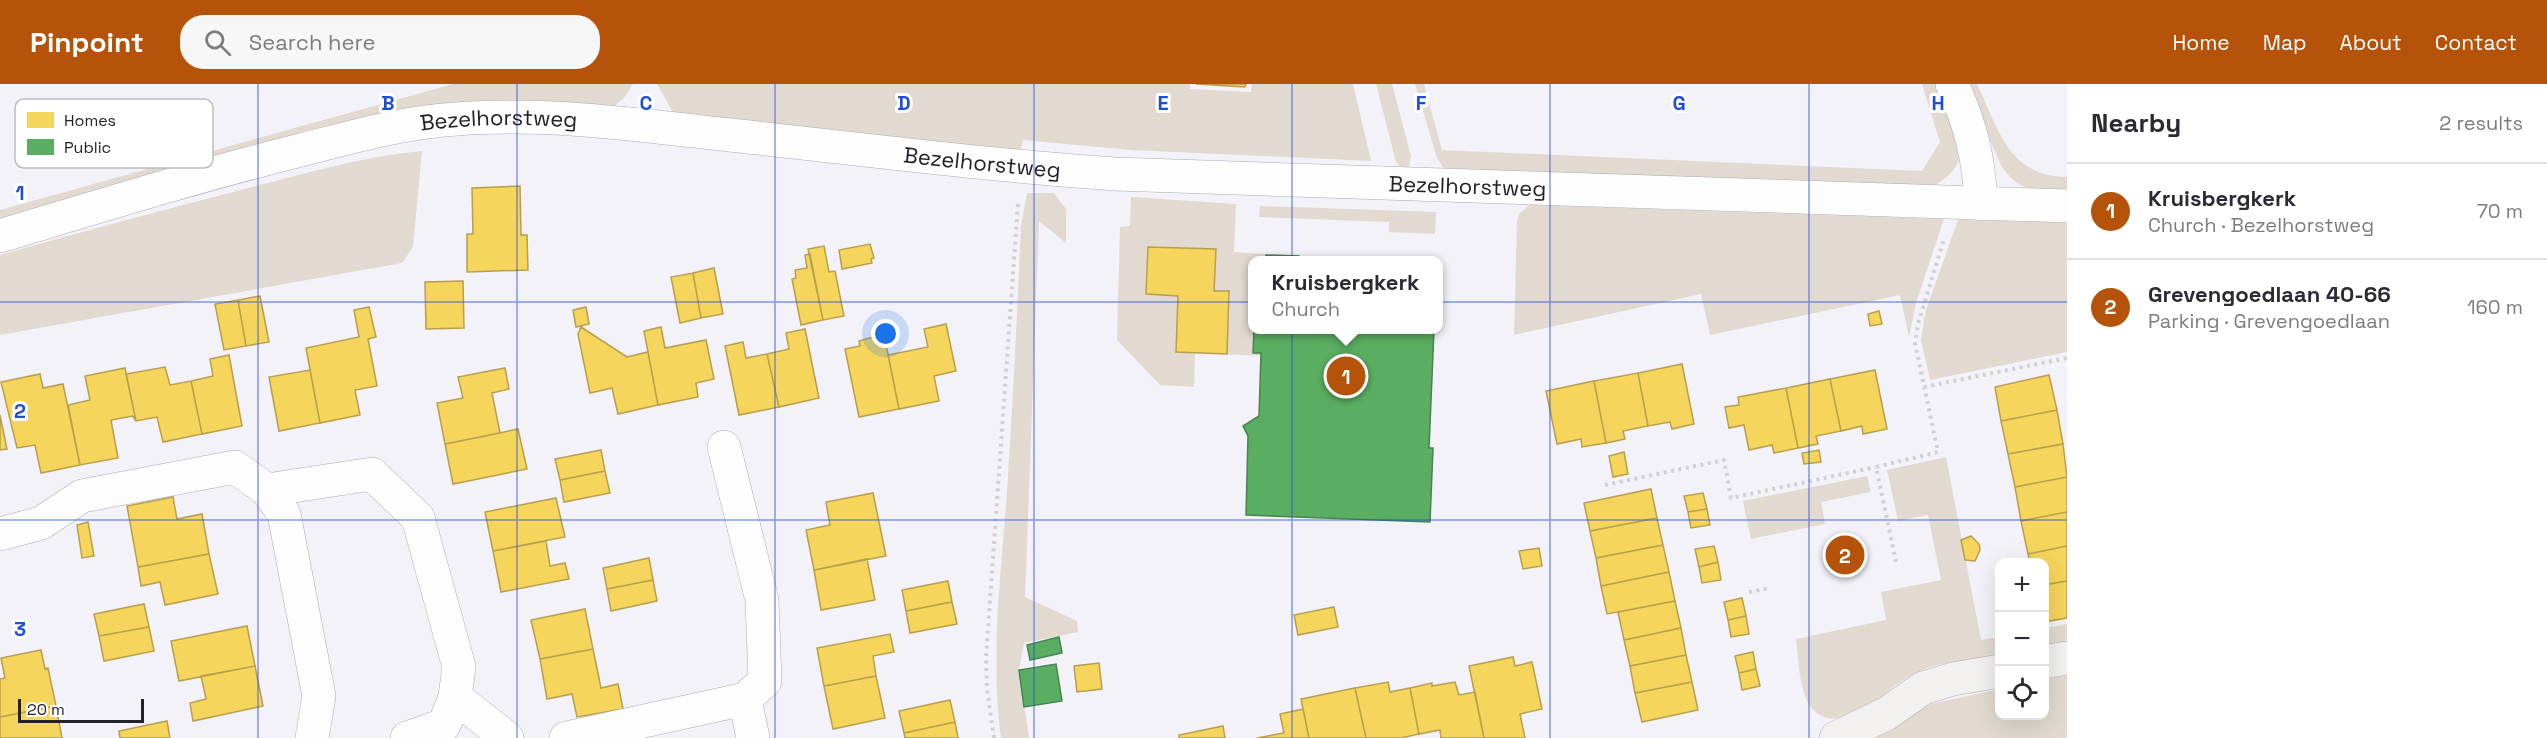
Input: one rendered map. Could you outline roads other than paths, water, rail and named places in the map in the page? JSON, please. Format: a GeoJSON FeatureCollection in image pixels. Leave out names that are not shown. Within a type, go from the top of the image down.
{"type":"FeatureCollection","features":[{"type":"Feature","properties":{"kind":"street"},"geometry":{"type":"LineString","coordinates":[[1952,84],[1966,116],[1980,168],[1968,204]]}},
{"type":"Feature","properties":{"kind":"street","name":"Bezelhorstweg"},"geometry":{"type":"LineString","coordinates":[[0,236],[275,156],[403,126],[456,119],[512,117],[681,129],[1020,167],[1114,174],[1286,182],[2067,206]]}},
{"type":"Feature","properties":{"kind":"street"},"geometry":{"type":"LineString","coordinates":[[566,738],[745,699],[765,681],[762,600],[724,447]]}},
{"type":"Feature","properties":{"kind":"street"},"geometry":{"type":"LineString","coordinates":[[0,534],[41,523],[82,496],[235,467],[267,490],[285,514],[319,696],[312,738]]}},
{"type":"Feature","properties":{"kind":"street"},"geometry":{"type":"LineString","coordinates":[[267,490],[372,474],[418,518],[459,667],[455,697],[444,725],[406,738]]}},
{"type":"Feature","properties":{"kind":"street"},"geometry":{"type":"LineString","coordinates":[[2049,661],[2067,658]]}},
{"type":"Feature","properties":{"kind":"street"},"geometry":{"type":"LineString","coordinates":[[1836,738],[1886,714],[1923,688],[1953,679],[1995,672]]}},
{"type":"Feature","properties":{"kind":"street"},"geometry":{"type":"LineString","coordinates":[[455,697],[507,738]]}},
{"type":"Feature","properties":{"kind":"street"},"geometry":{"type":"LineString","coordinates":[[745,699],[753,738]]}},
{"type":"Feature","properties":{"kind":"place","name":"Kruisbergkerk"},"geometry":{"type":"Point","coordinates":[1346,376]}},
{"type":"Feature","properties":{"kind":"place","name":"Grevengoedlaan 40-66"},"geometry":{"type":"Point","coordinates":[1845,555]}}]}
